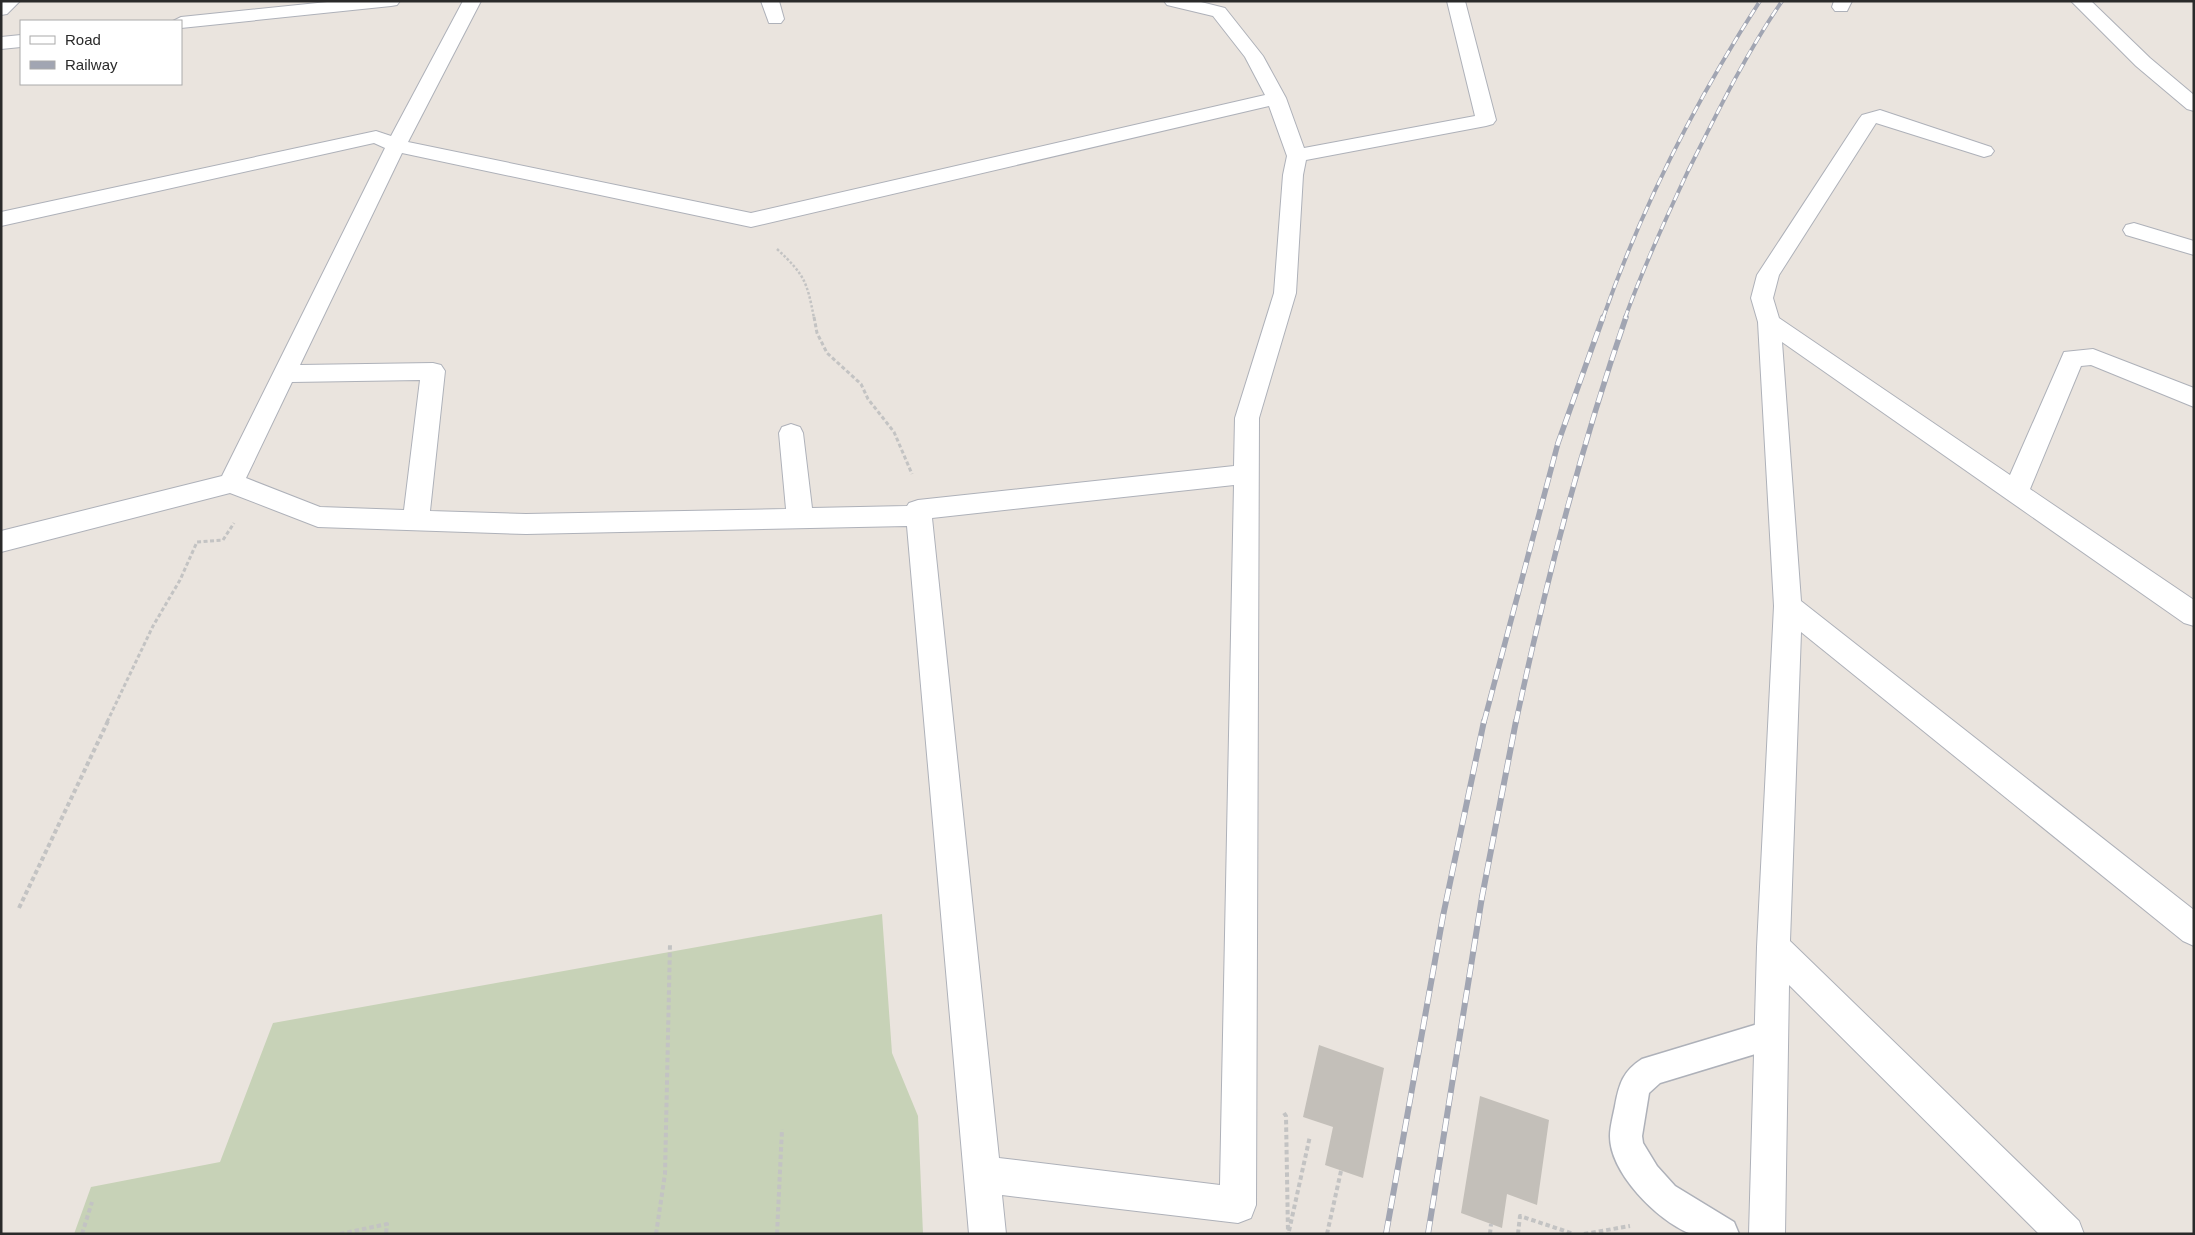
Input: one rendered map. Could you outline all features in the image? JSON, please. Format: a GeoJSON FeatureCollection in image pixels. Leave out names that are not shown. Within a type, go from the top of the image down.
{"type":"FeatureCollection","features":[{"type":"Feature","properties":{"kind":"street"},"geometry":{"type":"LineString","coordinates":[[1,10],[11,1]]}},
{"type":"Feature","properties":{"kind":"street"},"geometry":{"type":"LineString","coordinates":[[182,23],[391,1]]}},
{"type":"Feature","properties":{"kind":"street"},"geometry":{"type":"LineString","coordinates":[[231,483],[396,145],[472,1]]}},
{"type":"Feature","properties":{"kind":"street"},"geometry":{"type":"LineString","coordinates":[[770,1],[775,19]]}},
{"type":"Feature","properties":{"kind":"street"},"geometry":{"type":"LineString","coordinates":[[982,1174],[1238,1205],[1247,418],[1285,293],[1293,175],[1297,156],[1276,98],[1254,56],[1219,12],[1173,1]]}},
{"type":"Feature","properties":{"kind":"street"},"geometry":{"type":"LineString","coordinates":[[1297,156],[1486,120],[1456,1]]}},
{"type":"Feature","properties":{"kind":"street"},"geometry":{"type":"LineString","coordinates":[[2080,1],[2143,62],[2194,105]]}},
{"type":"Feature","properties":{"kind":"street"},"geometry":{"type":"LineString","coordinates":[[1,43],[20,41]]}},
{"type":"Feature","properties":{"kind":"street"},"geometry":{"type":"LineString","coordinates":[[1,219],[376,137],[396,145],[444,157],[751,220],[1276,98]]}},
{"type":"Feature","properties":{"kind":"street"},"geometry":{"type":"LineString","coordinates":[[1766,1234],[1773,947],[1788,606],[1769,322],[1762,298],[1768,276],[1869,119],[1880,116],[1984,151]]}},
{"type":"Feature","properties":{"kind":"street"},"geometry":{"type":"LineString","coordinates":[[2134,230],[2194,248]]}},
{"type":"Feature","properties":{"kind":"street"},"geometry":{"type":"LineString","coordinates":[[1769,322],[2194,615]]}},
{"type":"Feature","properties":{"kind":"street"},"geometry":{"type":"LineString","coordinates":[[2016,492],[2072,358],[2093,356],[2194,398]]}},
{"type":"Feature","properties":{"kind":"street"},"geometry":{"type":"LineString","coordinates":[[284,374],[433,370],[416,521]]}},
{"type":"Feature","properties":{"kind":"street"},"geometry":{"type":"LineString","coordinates":[[791,433],[800,519]]}},
{"type":"Feature","properties":{"kind":"street"},"geometry":{"type":"LineString","coordinates":[[918,510],[1246,474]]}},
{"type":"Feature","properties":{"kind":"street"},"geometry":{"type":"LineString","coordinates":[[1,542],[231,483],[318,517],[526,524],[919,516],[988,1234]]}},
{"type":"Feature","properties":{"kind":"street"},"geometry":{"type":"LineString","coordinates":[[1788,606],[2194,930]]}},
{"type":"Feature","properties":{"kind":"street"},"geometry":{"type":"LineString","coordinates":[[1773,947],[2066,1234]]}},
{"type":"Feature","properties":{"kind":"lane"},"geometry":{"type":"LineString","coordinates":[[1722,1234],[1663,1198],[1644,1178],[1628,1148],[1626,1136],[1633,1093],[1639,1080],[1653,1070],[1771,1035]]}},
{"type":"Feature","properties":{"kind":"path"},"geometry":{"type":"LineString","coordinates":[[759,218],[762,232],[793,264],[807,284],[817,333],[827,353],[861,384],[868,399],[894,432],[911,469],[918,510]]}},
{"type":"Feature","properties":{"kind":"path"},"geometry":{"type":"LineString","coordinates":[[19,908],[153,626],[180,580],[197,542],[223,540],[241,512],[259,494]]}},
{"type":"Feature","properties":{"kind":"path"},"geometry":{"type":"LineString","coordinates":[[656,1234],[665,1174],[670,944]]}},
{"type":"Feature","properties":{"kind":"path"},"geometry":{"type":"LineString","coordinates":[[777,1234],[782,1129]]}},
{"type":"Feature","properties":{"kind":"path"},"geometry":{"type":"LineString","coordinates":[[1288,1234],[1310,1136]]}},
{"type":"Feature","properties":{"kind":"path"},"geometry":{"type":"LineString","coordinates":[[1327,1234],[1341,1171]]}},
{"type":"Feature","properties":{"kind":"path"},"geometry":{"type":"LineString","coordinates":[[82,1234],[92,1202]]}},
{"type":"Feature","properties":{"kind":"path"},"geometry":{"type":"LineString","coordinates":[[1518,1234],[1520,1216],[1574,1234]]}},
{"type":"Feature","properties":{"kind":"path"},"geometry":{"type":"LineString","coordinates":[[340,1234],[387,1224],[386,1234]]}},
{"type":"Feature","properties":{"kind":"path"},"geometry":{"type":"LineString","coordinates":[[1490,1234],[1491,1224]]}},
{"type":"Feature","properties":{"kind":"path"},"geometry":{"type":"LineString","coordinates":[[1584,1234],[1632,1226]]}},
{"type":"Feature","properties":{"kind":"green space"},"geometry":{"type":"Polygon","coordinates":[[[882,914],[892,1053],[918,1116],[923,1234],[74,1234],[91,1187],[220,1162],[273,1023],[882,914]]]}},
{"type":"Feature","properties":{"kind":"building"},"geometry":{"type":"Polygon","coordinates":[[[1319,1045],[1384,1068],[1363,1178],[1325,1165],[1333,1127],[1303,1117],[1319,1045]]]}},
{"type":"Feature","properties":{"kind":"building"},"geometry":{"type":"Polygon","coordinates":[[[1480,1096],[1549,1120],[1537,1205],[1507,1194],[1502,1228],[1461,1213],[1480,1096]]]}},
{"type":"Feature","properties":{"kind":"railway"},"geometry":{"type":"LineString","coordinates":[[1603,318],[1635,236],[1672,155],[1736,38],[1760,1]]}},
{"type":"Feature","properties":{"kind":"railway"},"geometry":{"type":"LineString","coordinates":[[1625,318],[1639,281],[1688,171],[1744,63],[1782,1]]}},
{"type":"Feature","properties":{"kind":"railway"},"geometry":{"type":"LineString","coordinates":[[1484,722],[1558,443],[1603,317]]}},
{"type":"Feature","properties":{"kind":"railway"},"geometry":{"type":"LineString","coordinates":[[1516,722],[1551,569],[1593,417],[1626,317]]}},
{"type":"Feature","properties":{"kind":"railway"},"geometry":{"type":"LineString","coordinates":[[1386,1234],[1443,916],[1484,721]]}},
{"type":"Feature","properties":{"kind":"railway"},"geometry":{"type":"LineString","coordinates":[[1428,1234],[1482,897],[1516,721]]}}]}
